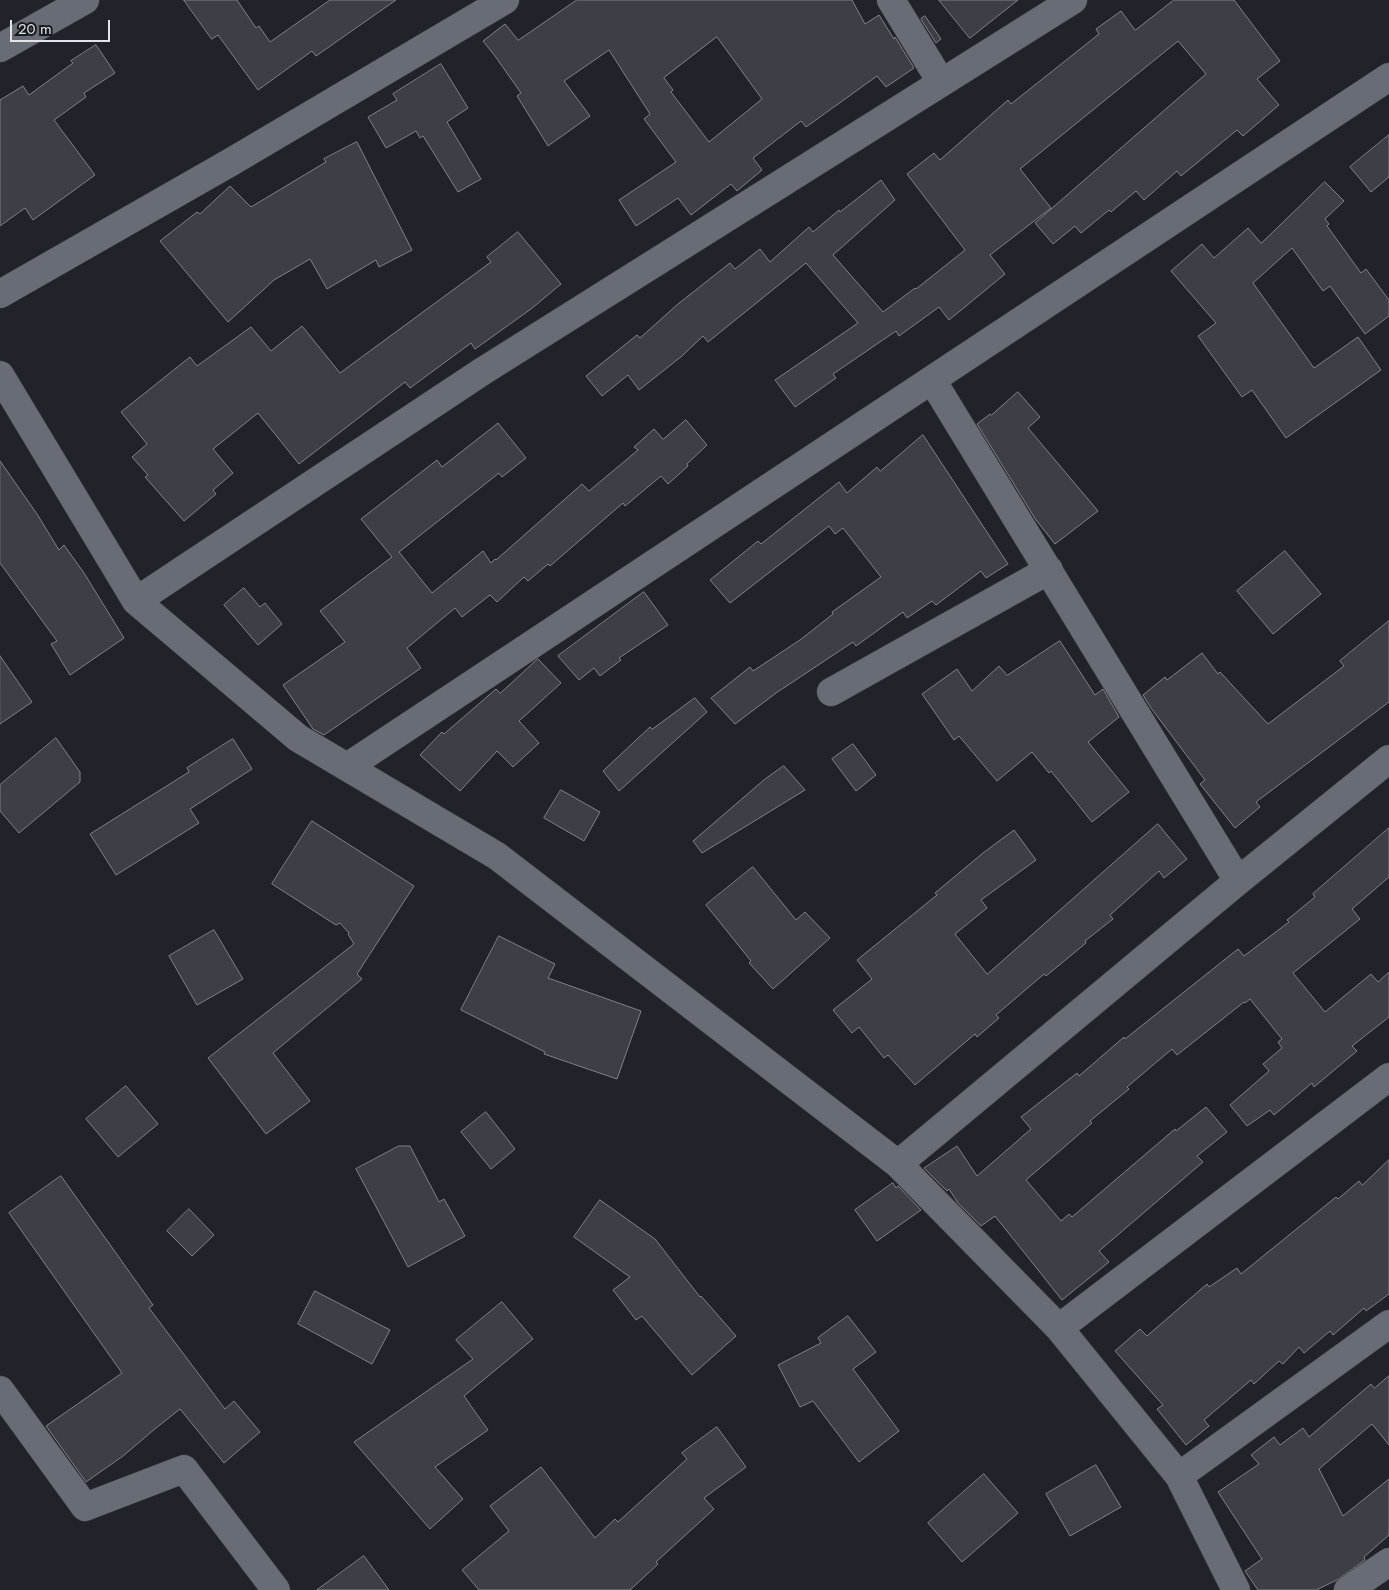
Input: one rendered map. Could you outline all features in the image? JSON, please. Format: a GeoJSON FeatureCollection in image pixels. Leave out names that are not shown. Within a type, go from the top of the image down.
{"type":"FeatureCollection","features":[{"type":"Feature","properties":{"kind":"street"},"geometry":{"type":"LineString","coordinates":[[0,48],[86,0]]}},
{"type":"Feature","properties":{"kind":"street"},"geometry":{"type":"LineString","coordinates":[[0,294],[223,166],[505,0]]}},
{"type":"Feature","properties":{"kind":"street"},"geometry":{"type":"LineString","coordinates":[[890,0],[941,82]]}},
{"type":"Feature","properties":{"kind":"street"},"geometry":{"type":"LineString","coordinates":[[136,601],[483,371],[1073,0]]}},
{"type":"Feature","properties":{"kind":"street"},"geometry":{"type":"LineString","coordinates":[[347,767],[1389,78]]}},
{"type":"Feature","properties":{"kind":"street"},"geometry":{"type":"LineString","coordinates":[[0,375],[136,601],[298,738],[497,856],[898,1164],[1059,1328],[1179,1476],[1236,1590]]}},
{"type":"Feature","properties":{"kind":"street"},"geometry":{"type":"LineString","coordinates":[[932,380],[1238,881]]}},
{"type":"Feature","properties":{"kind":"street"},"geometry":{"type":"LineString","coordinates":[[831,692],[1049,570]]}},
{"type":"Feature","properties":{"kind":"street"},"geometry":{"type":"LineString","coordinates":[[898,1164],[1238,881],[1389,759]]}},
{"type":"Feature","properties":{"kind":"street"},"geometry":{"type":"LineString","coordinates":[[1059,1328],[1389,1076]]}},
{"type":"Feature","properties":{"kind":"street"},"geometry":{"type":"LineString","coordinates":[[1179,1476],[1389,1324]]}},
{"type":"Feature","properties":{"kind":"street"},"geometry":{"type":"LineString","coordinates":[[0,1390],[85,1507],[184,1469],[276,1590]]}},
{"type":"Feature","properties":{"kind":"street"},"geometry":{"type":"LineString","coordinates":[[1348,1590],[1389,1562]]}},
{"type":"Feature","properties":{"kind":"building"},"geometry":{"type":"Polygon","coordinates":[[[184,0],[237,0],[256,28],[259,26],[270,42],[330,0],[396,0],[316,56],[312,51],[258,90],[218,35],[212,39],[184,0]]]}},
{"type":"Feature","properties":{"kind":"building"},"geometry":{"type":"Polygon","coordinates":[[[577,0],[852,0],[865,24],[879,15],[914,68],[886,87],[877,76],[806,127],[801,121],[753,158],[762,170],[737,191],[731,184],[691,215],[678,198],[636,226],[619,200],[676,162],[644,119],[650,114],[609,50],[564,81],[590,116],[548,146],[517,96],[521,93],[483,41],[505,24],[518,40],[577,0]],[[717,37],[664,78],[673,90],[671,92],[709,142],[762,99],[717,37]]]}},
{"type":"Feature","properties":{"kind":"building"},"geometry":{"type":"Polygon","coordinates":[[[939,0],[1018,0],[970,38],[939,0]]]}},
{"type":"Feature","properties":{"kind":"building"},"geometry":{"type":"Polygon","coordinates":[[[1174,0],[1234,0],[1280,61],[1257,79],[1279,105],[1243,136],[1237,130],[1181,176],[1177,171],[1144,200],[1136,191],[1111,212],[1109,210],[1081,233],[1075,226],[1053,244],[1035,223],[1206,74],[1178,41],[1020,169],[1051,208],[990,255],[1005,274],[949,320],[939,307],[899,336],[896,331],[833,374],[836,378],[795,407],[775,380],[858,323],[806,263],[708,342],[703,336],[682,356],[639,390],[628,375],[602,396],[586,376],[637,335],[640,338],[678,304],[730,263],[735,269],[760,249],[770,262],[809,227],[813,232],[839,210],[840,212],[881,180],[895,200],[833,255],[883,312],[916,289],[965,250],[907,174],[934,153],[940,160],[1008,100],[1011,104],[1099,34],[1096,29],[1121,11],[1135,30],[1174,0]]]}},
{"type":"Feature","properties":{"kind":"building"},"geometry":{"type":"Polygon","coordinates":[[[925,16],[941,39],[936,43],[921,19],[925,16]]]}},
{"type":"Feature","properties":{"kind":"building"},"geometry":{"type":"Polygon","coordinates":[[[96,45],[115,73],[84,93],[86,97],[54,120],[95,175],[33,220],[25,208],[0,226],[0,100],[23,86],[29,95],[73,63],[71,61],[96,45]]]}},
{"type":"Feature","properties":{"kind":"building"},"geometry":{"type":"Polygon","coordinates":[[[441,64],[468,108],[447,122],[481,179],[458,192],[423,136],[420,138],[416,131],[386,148],[368,117],[397,100],[393,94],[441,64]]]}},
{"type":"Feature","properties":{"kind":"building"},"geometry":{"type":"Polygon","coordinates":[[[1389,135],[1389,177],[1371,192],[1350,167],[1389,135]]]}},
{"type":"Feature","properties":{"kind":"building"},"geometry":{"type":"Polygon","coordinates":[[[357,142],[412,250],[379,267],[376,260],[327,289],[310,259],[274,280],[228,322],[160,241],[197,212],[200,214],[230,186],[251,207],[326,162],[324,159],[357,142]]]}},
{"type":"Feature","properties":{"kind":"building"},"geometry":{"type":"Polygon","coordinates":[[[1325,182],[1344,201],[1325,219],[1329,224],[1327,226],[1361,273],[1366,269],[1389,300],[1389,316],[1365,334],[1330,286],[1323,291],[1292,248],[1253,283],[1314,368],[1358,337],[1381,370],[1286,438],[1252,390],[1242,397],[1198,336],[1216,323],[1171,271],[1202,244],[1214,258],[1248,228],[1261,243],[1325,182]]]}},
{"type":"Feature","properties":{"kind":"building"},"geometry":{"type":"Polygon","coordinates":[[[518,232],[561,284],[531,309],[475,349],[471,343],[410,388],[405,382],[299,464],[258,413],[213,449],[233,473],[213,490],[216,494],[184,521],[145,477],[148,475],[132,457],[147,444],[121,412],[190,357],[197,366],[251,327],[271,351],[302,326],[340,373],[491,262],[487,257],[518,232]]]}},
{"type":"Feature","properties":{"kind":"building"},"geometry":{"type":"Polygon","coordinates":[[[1018,392],[1040,417],[1028,428],[1098,511],[1055,544],[1036,520],[977,424],[991,415],[1018,392]]]}},
{"type":"Feature","properties":{"kind":"building"},"geometry":{"type":"Polygon","coordinates":[[[686,420],[707,445],[668,484],[661,476],[625,506],[623,503],[550,566],[548,564],[528,581],[524,577],[497,602],[490,595],[462,617],[455,608],[407,648],[421,668],[324,735],[313,729],[283,685],[345,642],[320,611],[392,557],[361,519],[437,460],[442,467],[498,423],[526,458],[502,477],[499,473],[399,552],[432,593],[483,551],[491,563],[496,560],[582,484],[589,491],[638,450],[634,447],[654,429],[663,439],[686,420]]]}},
{"type":"Feature","properties":{"kind":"building"},"geometry":{"type":"Polygon","coordinates":[[[923,435],[1008,564],[986,578],[981,571],[936,605],[932,601],[907,618],[903,612],[856,646],[853,642],[776,693],[735,724],[711,698],[750,667],[753,671],[800,640],[833,614],[832,612],[881,577],[843,528],[835,534],[829,526],[730,603],[710,580],[758,541],[761,544],[839,482],[847,493],[877,467],[880,471],[923,435]]]}},
{"type":"Feature","properties":{"kind":"building"},"geometry":{"type":"Polygon","coordinates":[[[0,461],[37,514],[59,550],[64,545],[84,573],[124,638],[70,675],[51,644],[57,641],[0,563],[0,461]]]}},
{"type":"Feature","properties":{"kind":"building"},"geometry":{"type":"Polygon","coordinates":[[[1285,551],[1321,594],[1273,634],[1237,591],[1285,551]]]}},
{"type":"Feature","properties":{"kind":"building"},"geometry":{"type":"Polygon","coordinates":[[[244,588],[260,607],[265,603],[282,624],[258,645],[224,605],[244,588]]]}},
{"type":"Feature","properties":{"kind":"building"},"geometry":{"type":"Polygon","coordinates":[[[644,592],[668,625],[619,658],[621,660],[600,676],[594,668],[579,680],[558,656],[644,592]]]}},
{"type":"Feature","properties":{"kind":"building"},"geometry":{"type":"Polygon","coordinates":[[[1389,621],[1389,702],[1256,802],[1260,807],[1235,828],[1200,784],[1205,780],[1143,695],[1165,677],[1167,680],[1202,653],[1218,674],[1220,672],[1268,724],[1344,666],[1340,661],[1389,621]]]}},
{"type":"Feature","properties":{"kind":"building"},"geometry":{"type":"Polygon","coordinates":[[[1060,641],[1095,695],[1103,689],[1119,717],[1088,742],[1129,792],[1092,822],[1051,771],[1049,773],[1032,752],[997,781],[959,736],[954,740],[922,694],[957,669],[972,691],[999,666],[1007,675],[1060,641]]]}},
{"type":"Feature","properties":{"kind":"building"},"geometry":{"type":"Polygon","coordinates":[[[0,656],[32,702],[0,724],[0,656]]]}},
{"type":"Feature","properties":{"kind":"building"},"geometry":{"type":"Polygon","coordinates":[[[538,659],[561,683],[519,721],[539,743],[513,767],[497,751],[460,791],[420,755],[442,732],[444,734],[496,689],[500,693],[538,659]]]}},
{"type":"Feature","properties":{"kind":"building"},"geometry":{"type":"Polygon","coordinates":[[[695,698],[707,712],[619,791],[603,771],[650,727],[652,729],[695,698]]]}},
{"type":"Feature","properties":{"kind":"building"},"geometry":{"type":"Polygon","coordinates":[[[56,738],[80,772],[80,782],[19,833],[0,811],[0,785],[56,738]]]}},
{"type":"Feature","properties":{"kind":"building"},"geometry":{"type":"Polygon","coordinates":[[[233,739],[252,769],[190,809],[199,823],[116,875],[90,834],[189,772],[187,768],[233,739]]]}},
{"type":"Feature","properties":{"kind":"building"},"geometry":{"type":"Polygon","coordinates":[[[853,744],[876,775],[856,791],[832,759],[853,744]]]}},
{"type":"Feature","properties":{"kind":"building"},"geometry":{"type":"Polygon","coordinates":[[[784,766],[805,790],[702,853],[693,841],[765,779],[784,766]]]}},
{"type":"Feature","properties":{"kind":"building"},"geometry":{"type":"Polygon","coordinates":[[[561,790],[600,812],[584,841],[544,818],[561,790]]]}},
{"type":"Feature","properties":{"kind":"building"},"geometry":{"type":"Polygon","coordinates":[[[312,821],[414,886],[357,974],[362,979],[273,1053],[310,1101],[266,1134],[208,1058],[354,944],[349,933],[340,923],[336,925],[272,884],[312,821]]]}},
{"type":"Feature","properties":{"kind":"building"},"geometry":{"type":"Polygon","coordinates":[[[1158,824],[1187,859],[1164,878],[1159,871],[1110,915],[1113,919],[1085,941],[1086,943],[1046,976],[1044,974],[996,1015],[999,1018],[977,1037],[975,1034],[915,1085],[888,1055],[884,1058],[859,1027],[852,1033],[833,1010],[872,979],[857,960],[937,895],[935,893],[983,853],[1014,830],[1036,860],[981,900],[987,908],[955,934],[987,974],[1158,824]]]}},
{"type":"Feature","properties":{"kind":"building"},"geometry":{"type":"Polygon","coordinates":[[[1389,828],[1389,877],[1352,909],[1360,919],[1293,973],[1325,1012],[1371,974],[1378,982],[1389,972],[1389,1017],[1352,1046],[1357,1051],[1314,1087],[1312,1083],[1274,1115],[1270,1110],[1247,1126],[1230,1105],[1269,1071],[1263,1064],[1282,1048],[1278,1042],[1282,1039],[1250,999],[1177,1055],[1172,1049],[1127,1087],[1129,1089],[1090,1121],[1092,1123],[1026,1180],[1061,1221],[1069,1214],[1072,1217],[1175,1129],[1176,1131],[1206,1107],[1227,1132],[1197,1156],[1203,1162],[1099,1251],[1109,1262],[1062,1300],[995,1216],[981,1226],[958,1203],[949,1189],[947,1191],[924,1168],[957,1146],[977,1176],[1031,1129],[1021,1117],[1077,1073],[1079,1076],[1124,1037],[1125,1039],[1238,949],[1244,956],[1289,922],[1287,920],[1315,897],[1313,894],[1389,828]]]}},
{"type":"Feature","properties":{"kind":"building"},"geometry":{"type":"Polygon","coordinates":[[[753,867],[796,920],[805,912],[830,938],[773,989],[749,963],[751,961],[706,905],[753,867]]]}},
{"type":"Feature","properties":{"kind":"building"},"geometry":{"type":"Polygon","coordinates":[[[214,930],[243,979],[197,1005],[169,956],[214,930]]]}},
{"type":"Feature","properties":{"kind":"building"},"geometry":{"type":"Polygon","coordinates":[[[499,936],[555,964],[548,978],[641,1011],[617,1079],[544,1054],[545,1052],[461,1010],[499,936]]]}},
{"type":"Feature","properties":{"kind":"building"},"geometry":{"type":"Polygon","coordinates":[[[126,1086],[158,1124],[118,1157],[86,1119],[126,1086]]]}},
{"type":"Feature","properties":{"kind":"building"},"geometry":{"type":"Polygon","coordinates":[[[486,1112],[515,1149],[491,1169],[461,1132],[486,1112]]]}},
{"type":"Feature","properties":{"kind":"building"},"geometry":{"type":"Polygon","coordinates":[[[399,1146],[410,1146],[439,1202],[444,1199],[465,1236],[408,1267],[356,1169],[399,1146]]]}},
{"type":"Feature","properties":{"kind":"building"},"geometry":{"type":"Polygon","coordinates":[[[1389,1160],[1389,1294],[1366,1311],[1364,1308],[1333,1335],[1330,1331],[1304,1353],[1299,1347],[1283,1364],[1279,1361],[1254,1384],[1251,1380],[1204,1420],[1209,1426],[1186,1445],[1157,1409],[1163,1405],[1115,1351],[1140,1329],[1147,1336],[1207,1284],[1209,1287],[1237,1268],[1241,1274],[1336,1197],[1338,1199],[1359,1181],[1362,1185],[1389,1160]]]}},
{"type":"Feature","properties":{"kind":"building"},"geometry":{"type":"Polygon","coordinates":[[[61,1176],[153,1305],[149,1308],[225,1409],[234,1401],[260,1432],[224,1463],[180,1409],[123,1456],[86,1482],[46,1426],[122,1373],[9,1213],[61,1176]]]}},
{"type":"Feature","properties":{"kind":"building"},"geometry":{"type":"Polygon","coordinates":[[[893,1183],[896,1188],[898,1186],[921,1210],[877,1241],[855,1210],[893,1183]]]}},
{"type":"Feature","properties":{"kind":"building"},"geometry":{"type":"Polygon","coordinates":[[[600,1200],[655,1239],[700,1297],[736,1336],[692,1375],[642,1316],[636,1320],[613,1290],[630,1277],[574,1237],[600,1200]]]}},
{"type":"Feature","properties":{"kind":"building"},"geometry":{"type":"Polygon","coordinates":[[[189,1209],[214,1235],[192,1256],[167,1231],[189,1209]]]}},
{"type":"Feature","properties":{"kind":"building"},"geometry":{"type":"Polygon","coordinates":[[[315,1291],[390,1330],[372,1364],[298,1324],[315,1291]]]}},
{"type":"Feature","properties":{"kind":"building"},"geometry":{"type":"Polygon","coordinates":[[[502,1302],[533,1339],[464,1396],[488,1430],[435,1467],[463,1499],[430,1529],[354,1442],[473,1359],[456,1340],[502,1302]]]}},
{"type":"Feature","properties":{"kind":"building"},"geometry":{"type":"Polygon","coordinates":[[[848,1316],[876,1352],[853,1369],[899,1431],[859,1462],[813,1401],[800,1407],[778,1365],[821,1343],[818,1338],[848,1316]]]}},
{"type":"Feature","properties":{"kind":"building"},"geometry":{"type":"Polygon","coordinates":[[[1389,1376],[1389,1445],[1372,1424],[1319,1469],[1343,1516],[1389,1479],[1389,1535],[1364,1557],[1365,1560],[1337,1580],[1316,1590],[1258,1590],[1245,1571],[1262,1559],[1218,1492],[1259,1464],[1251,1455],[1274,1437],[1280,1445],[1303,1428],[1309,1437],[1371,1384],[1374,1388],[1389,1376]]]}},
{"type":"Feature","properties":{"kind":"building"},"geometry":{"type":"Polygon","coordinates":[[[717,1427],[746,1467],[704,1498],[714,1509],[656,1562],[658,1564],[630,1590],[479,1590],[462,1570],[509,1531],[490,1506],[541,1467],[595,1538],[615,1519],[618,1522],[687,1459],[682,1453],[717,1427]]]}},
{"type":"Feature","properties":{"kind":"building"},"geometry":{"type":"Polygon","coordinates":[[[1096,1465],[1121,1507],[1070,1536],[1046,1494],[1096,1465]]]}},
{"type":"Feature","properties":{"kind":"building"},"geometry":{"type":"Polygon","coordinates":[[[984,1474],[1018,1513],[962,1562],[928,1523],[984,1474]]]}},
{"type":"Feature","properties":{"kind":"building"},"geometry":{"type":"Polygon","coordinates":[[[364,1556],[389,1590],[317,1590],[364,1556]]]}}]}
